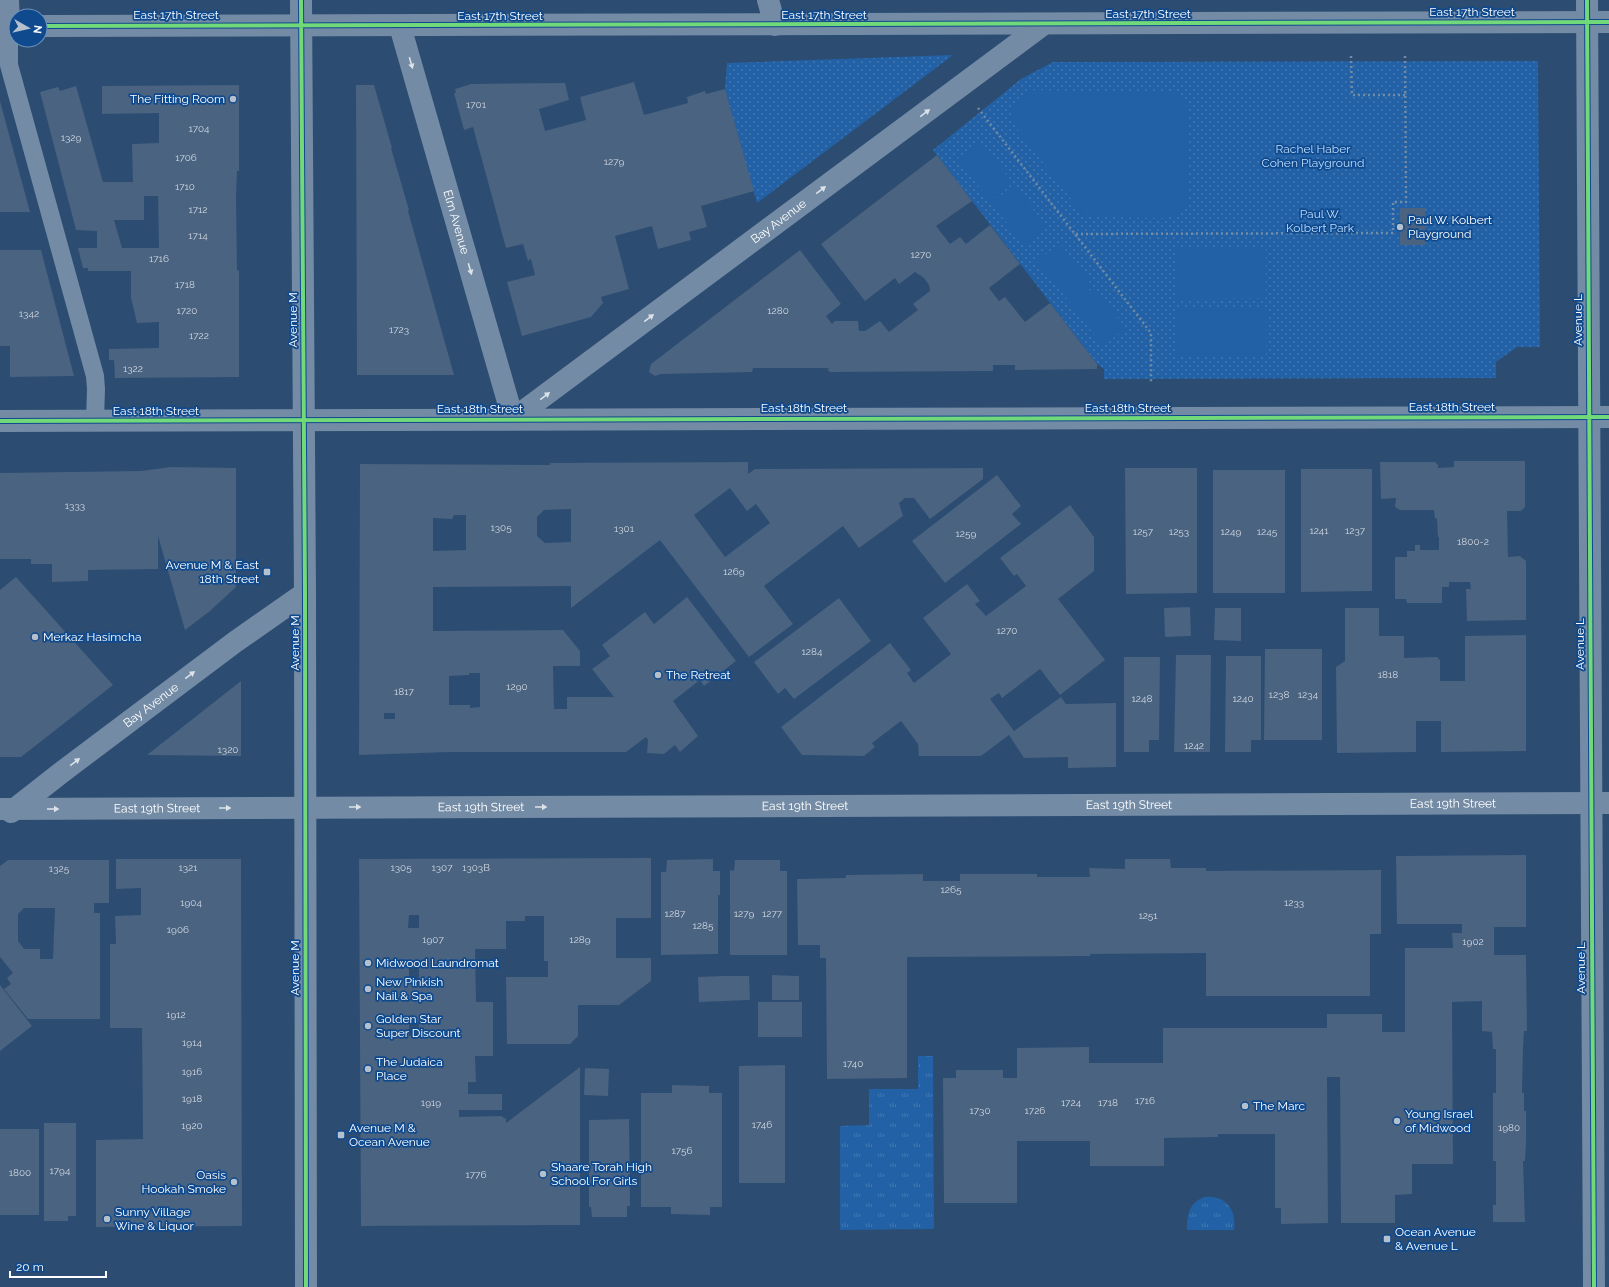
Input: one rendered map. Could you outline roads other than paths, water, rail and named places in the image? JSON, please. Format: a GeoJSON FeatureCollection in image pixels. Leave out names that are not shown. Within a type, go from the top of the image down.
{"type":"FeatureCollection","features":[{"type":"Feature","properties":{"kind":"street","name":"Avenue M"},"geometry":{"type":"LineString","coordinates":[[301,0],[305,593],[306,1287]]}},
{"type":"Feature","properties":{"kind":"street"},"geometry":{"type":"LineString","coordinates":[[768,0],[775,25]]}},
{"type":"Feature","properties":{"kind":"street","name":"Avenue L"},"geometry":{"type":"LineString","coordinates":[[1586,0],[1599,417],[1600,803],[1594,1287]]}},
{"type":"Feature","properties":{"kind":"street","name":"East 17th Street"},"geometry":{"type":"LineString","coordinates":[[48,26],[1609,22]]}},
{"type":"Feature","properties":{"kind":"street","name":"Bay Avenue"},"geometry":{"type":"LineString","coordinates":[[513,419],[1044,24]]}},
{"type":"Feature","properties":{"kind":"street","name":"Elm Avenue"},"geometry":{"type":"LineString","coordinates":[[400,26],[513,419]]}},
{"type":"Feature","properties":{"kind":"street","name":"East 18th Street"},"geometry":{"type":"LineString","coordinates":[[0,421],[1599,417]]}},
{"type":"Feature","properties":{"kind":"street","name":"Bay Avenue"},"geometry":{"type":"LineString","coordinates":[[5,813],[252,629],[305,593]]}},
{"type":"Feature","properties":{"kind":"street","name":"East 19th Street"},"geometry":{"type":"LineString","coordinates":[[5,813],[305,807],[1600,803]]}},
{"type":"Feature","properties":{"kind":"lane"},"geometry":{"type":"LineString","coordinates":[[9,48],[9,65],[95,376],[95,421]]}},
{"type":"Feature","properties":{"kind":"place","name":"The Fitting Room"},"geometry":{"type":"Point","coordinates":[233,99]}},
{"type":"Feature","properties":{"kind":"place","name":"Paul W. Kolbert Playground"},"geometry":{"type":"Point","coordinates":[1400,227]}},
{"type":"Feature","properties":{"kind":"place","name":"Avenue M & East 18th Street"},"geometry":{"type":"Point","coordinates":[267,572]}},
{"type":"Feature","properties":{"kind":"place","name":"Merkaz Hasimcha"},"geometry":{"type":"Point","coordinates":[35,637]}},
{"type":"Feature","properties":{"kind":"place","name":"The Retreat"},"geometry":{"type":"Point","coordinates":[658,675]}},
{"type":"Feature","properties":{"kind":"place","name":"Midwood Laundromat"},"geometry":{"type":"Point","coordinates":[368,963]}},
{"type":"Feature","properties":{"kind":"place","name":"New Pinkish Nail & Spa"},"geometry":{"type":"Point","coordinates":[368,989]}},
{"type":"Feature","properties":{"kind":"place","name":"Golden Star Super Discount"},"geometry":{"type":"Point","coordinates":[368,1026]}},
{"type":"Feature","properties":{"kind":"place","name":"The Judaica Place"},"geometry":{"type":"Point","coordinates":[368,1069]}},
{"type":"Feature","properties":{"kind":"place","name":"The Marc"},"geometry":{"type":"Point","coordinates":[1245,1106]}},
{"type":"Feature","properties":{"kind":"place","name":"Young Israel of Midwood"},"geometry":{"type":"Point","coordinates":[1397,1121]}},
{"type":"Feature","properties":{"kind":"place","name":"Avenue M & Ocean Avenue"},"geometry":{"type":"Point","coordinates":[341,1135]}},
{"type":"Feature","properties":{"kind":"place","name":"Shaare Torah High School For Girls"},"geometry":{"type":"Point","coordinates":[543,1174]}},
{"type":"Feature","properties":{"kind":"place","name":"Oasis Hookah Smoke"},"geometry":{"type":"Point","coordinates":[234,1182]}},
{"type":"Feature","properties":{"kind":"place","name":"Sunny Village Wine & Liquor"},"geometry":{"type":"Point","coordinates":[107,1219]}},
{"type":"Feature","properties":{"kind":"place","name":"Ocean Avenue & Avenue L"},"geometry":{"type":"Point","coordinates":[1387,1239]}},
{"type":"Feature","properties":{"kind":"park label","name":"Rachel Haber Cohen Playground"},"geometry":{"type":"Point","coordinates":[1313,156]}},
{"type":"Feature","properties":{"kind":"park label","name":"Paul W. Kolbert Park"},"geometry":{"type":"Point","coordinates":[1320,221]}}]}
